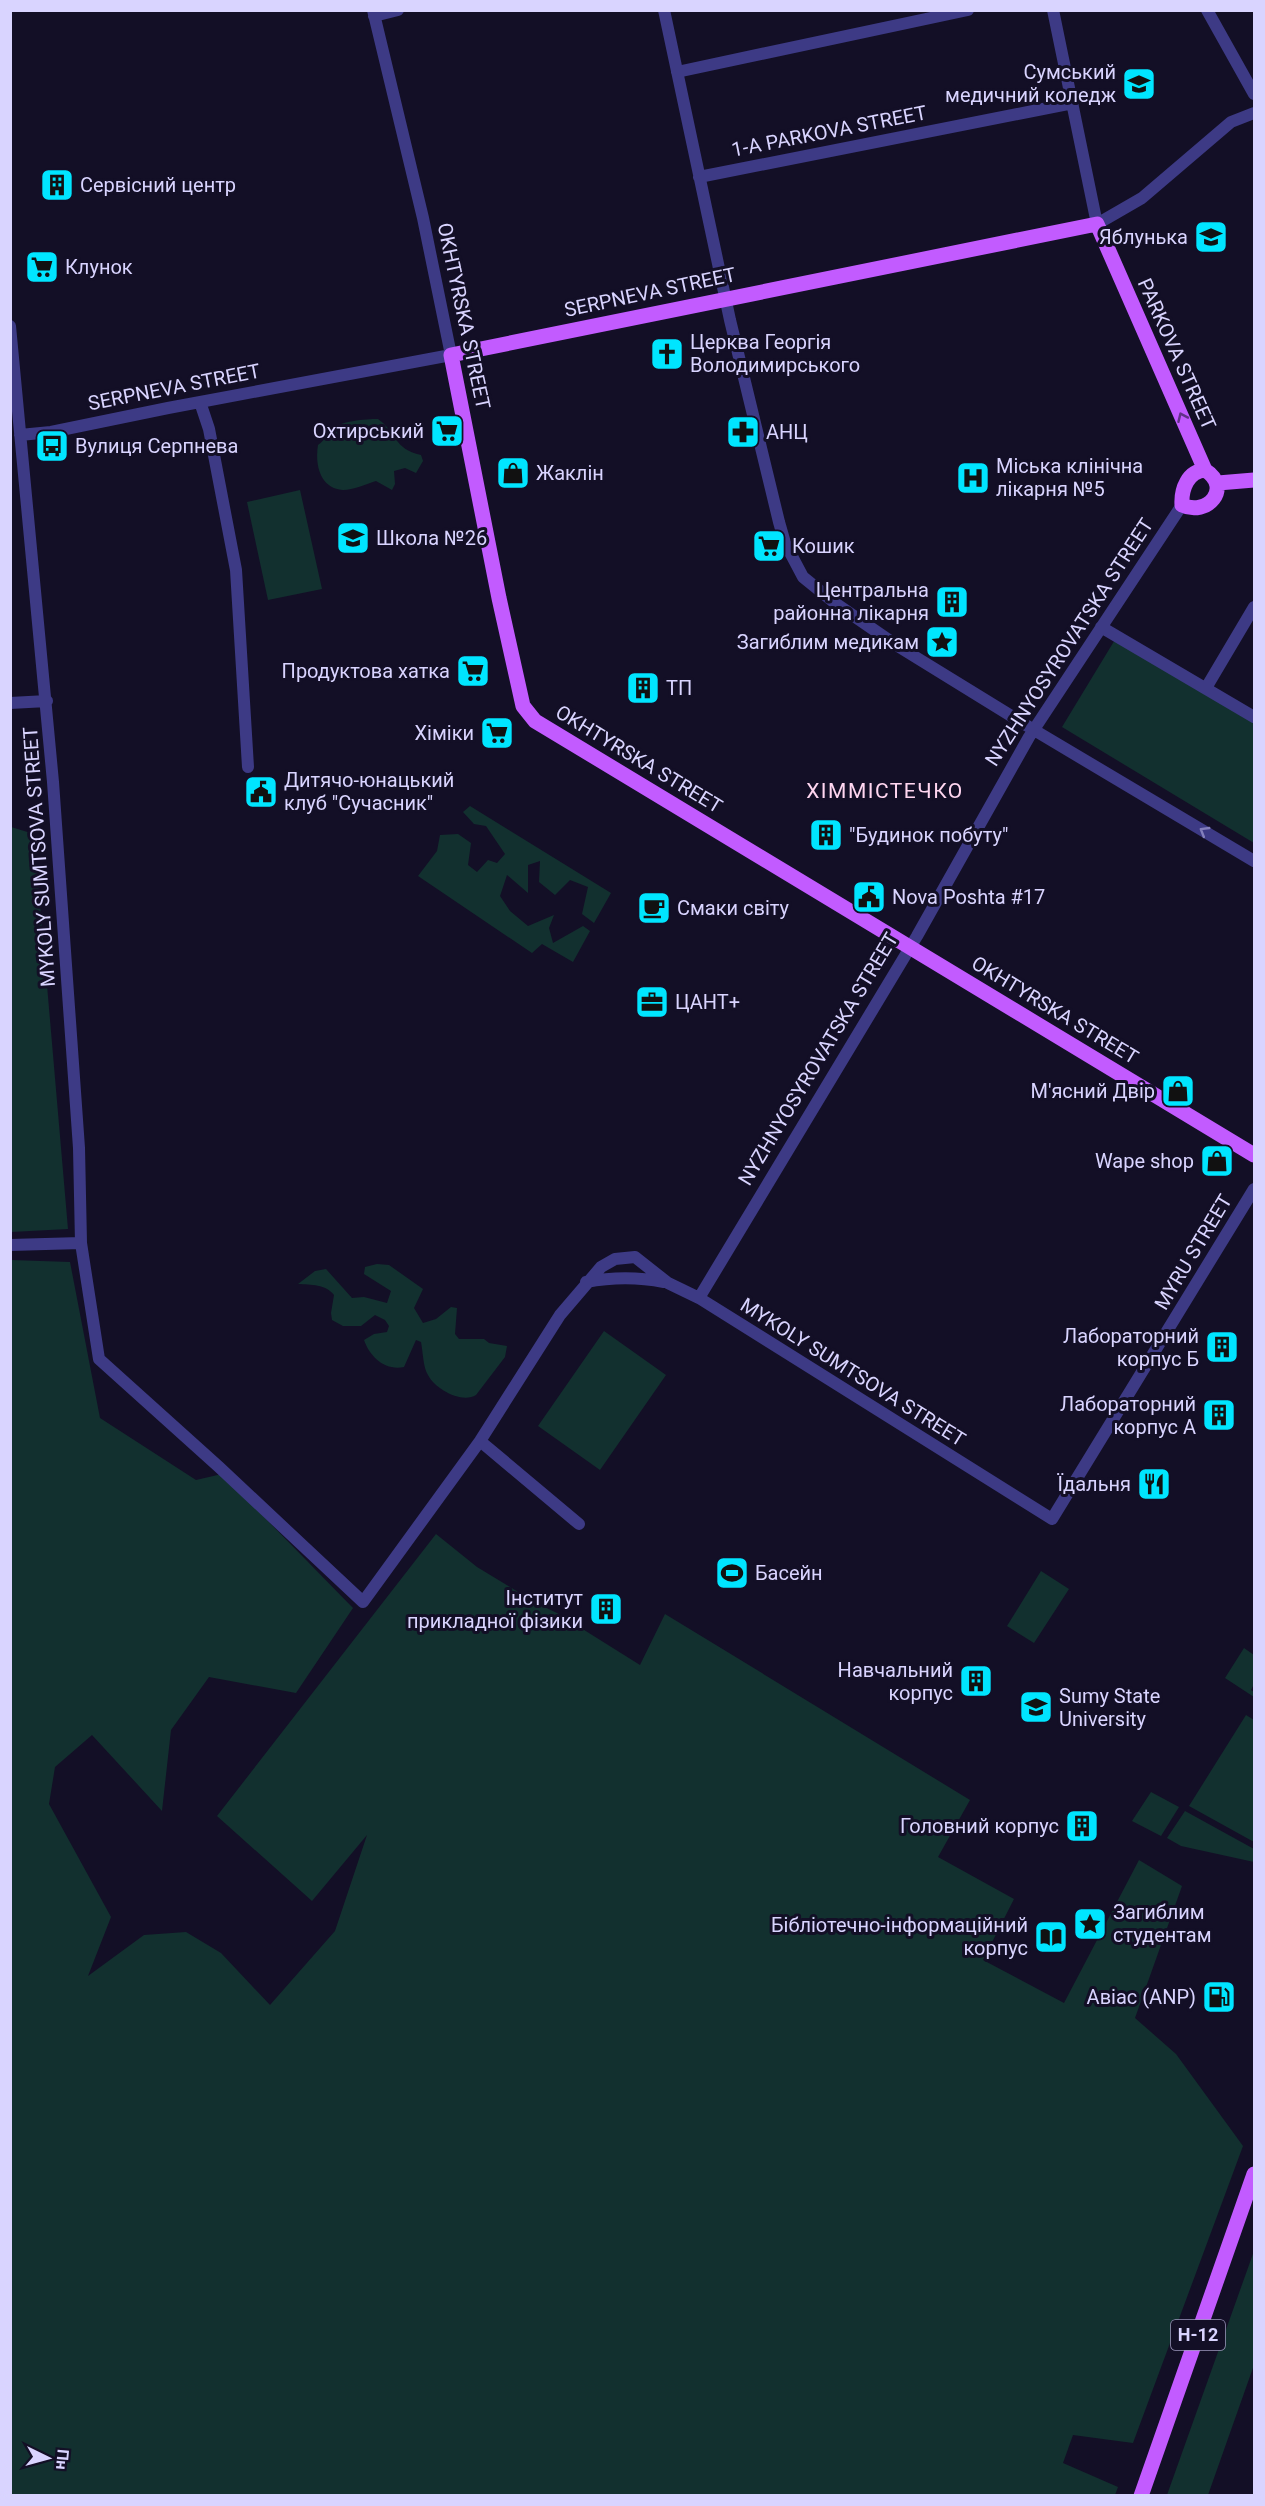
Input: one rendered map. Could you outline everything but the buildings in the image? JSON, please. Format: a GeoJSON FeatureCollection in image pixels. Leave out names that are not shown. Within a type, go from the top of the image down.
{"type":"FeatureCollection","features":[{"type":"Feature","properties":{"kind":"main road","name":"SERPNEVA STREET"},"geometry":{"type":"LineString","coordinates":[[451,355],[1097,224]]}},
{"type":"Feature","properties":{"kind":"main road","name":"PARKOVA STREET"},"geometry":{"type":"LineString","coordinates":[[1097,224],[1205,470]]}},
{"type":"Feature","properties":{"kind":"main road","name":"OKHTYRSKA STREET"},"geometry":{"type":"LineString","coordinates":[[451,355],[523,706],[535,721],[1254,1155]]}},
{"type":"Feature","properties":{"kind":"main road"},"geometry":{"type":"LineString","coordinates":[[1182,505],[1196,509],[1205,506],[1216,494],[1218,483],[1214,476],[1205,470]]}},
{"type":"Feature","properties":{"kind":"main road","name":"NYZHNYOSYROVATSKA STREET"},"geometry":{"type":"LineString","coordinates":[[1182,505],[1184,487],[1191,476],[1198,471],[1205,470]]}},
{"type":"Feature","properties":{"kind":"main road"},"geometry":{"type":"LineString","coordinates":[[1218,483],[1254,480]]}},
{"type":"Feature","properties":{"kind":"main road","name":"Н-12"},"geometry":{"type":"LineString","coordinates":[[1141,2496],[1254,2174]]}},
{"type":"Feature","properties":{"kind":"street"},"geometry":{"type":"LineString","coordinates":[[374,13],[398,10]]}},
{"type":"Feature","properties":{"kind":"street"},"geometry":{"type":"LineString","coordinates":[[664,10],[726,298],[779,522],[785,543],[803,577],[835,603],[896,645],[1254,861]]}},
{"type":"Feature","properties":{"kind":"street"},"geometry":{"type":"LineString","coordinates":[[677,72],[968,10]]}},
{"type":"Feature","properties":{"kind":"street","name":"PARKOVA STREET"},"geometry":{"type":"LineString","coordinates":[[1053,10],[1097,224]]}},
{"type":"Feature","properties":{"kind":"street"},"geometry":{"type":"LineString","coordinates":[[1207,10],[1254,94]]}},
{"type":"Feature","properties":{"kind":"street","name":"OKHTYRSKA STREET"},"geometry":{"type":"LineString","coordinates":[[374,13],[423,218],[451,355]]}},
{"type":"Feature","properties":{"kind":"street","name":"1-A PARKOVA STREET"},"geometry":{"type":"LineString","coordinates":[[699,177],[1072,103]]}},
{"type":"Feature","properties":{"kind":"street","name":"SERPNEVA STREET"},"geometry":{"type":"LineString","coordinates":[[1097,224],[1142,198],[1231,122],[1254,113]]}},
{"type":"Feature","properties":{"kind":"street","name":"MYKOLY SUMTSOVA STREET"},"geometry":{"type":"LineString","coordinates":[[10,326],[47,701],[79,1148],[81,1243],[99,1359],[219,1467],[363,1602],[480,1441]]}},
{"type":"Feature","properties":{"kind":"street","name":"SERPNEVA STREET"},"geometry":{"type":"LineString","coordinates":[[20,435],[51,432],[451,355]]}},
{"type":"Feature","properties":{"kind":"street"},"geometry":{"type":"LineString","coordinates":[[200,402],[209,429],[236,570],[248,766]]}},
{"type":"Feature","properties":{"kind":"street","name":"NYZHNYOSYROVATSKA STREET"},"geometry":{"type":"LineString","coordinates":[[699,1298],[910,946],[1034,730],[1182,505]]}},
{"type":"Feature","properties":{"kind":"street"},"geometry":{"type":"LineString","coordinates":[[1206,688],[1254,607]]}},
{"type":"Feature","properties":{"kind":"street"},"geometry":{"type":"LineString","coordinates":[[1101,627],[1254,717]]}},
{"type":"Feature","properties":{"kind":"street"},"geometry":{"type":"LineString","coordinates":[[10,703],[47,701]]}},
{"type":"Feature","properties":{"kind":"street","name":"MYRU STREET"},"geometry":{"type":"LineString","coordinates":[[1052,1519],[1254,1189]]}},
{"type":"Feature","properties":{"kind":"street"},"geometry":{"type":"LineString","coordinates":[[10,1245],[81,1243]]}},
{"type":"Feature","properties":{"kind":"street","name":"MYKOLY SUMTSOVA STREET"},"geometry":{"type":"LineString","coordinates":[[586,1283],[601,1267],[615,1259],[635,1257],[668,1283],[699,1298],[1052,1519]]}},
{"type":"Feature","properties":{"kind":"street"},"geometry":{"type":"LineString","coordinates":[[579,1524],[480,1441],[560,1315],[586,1283],[604,1278],[648,1279],[668,1283]]}},
{"type":"Feature","properties":{"kind":"green space"},"geometry":{"type":"Polygon","coordinates":[[[378,419],[405,449],[421,455],[423,461],[416,473],[405,468],[394,471],[395,484],[392,490],[376,481],[347,490],[329,485],[320,474],[318,467],[318,445],[330,430],[340,424],[378,419]]]}},
{"type":"Feature","properties":{"kind":"green space"},"geometry":{"type":"Polygon","coordinates":[[[300,490],[322,589],[268,600],[247,502],[300,490]]]}},
{"type":"Feature","properties":{"kind":"green space"},"geometry":{"type":"Polygon","coordinates":[[[1116,638],[1254,722],[1254,843],[1062,727],[1116,638]]]}},
{"type":"Feature","properties":{"kind":"green space"},"geometry":{"type":"Polygon","coordinates":[[[470,806],[611,893],[594,923],[582,914],[588,887],[570,880],[555,895],[539,882],[540,861],[528,865],[528,893],[507,875],[500,896],[510,911],[528,926],[554,915],[549,928],[553,943],[583,926],[590,931],[573,962],[542,944],[532,953],[418,876],[437,851],[440,835],[458,834],[471,843],[468,865],[477,872],[488,860],[497,863],[505,854],[486,826],[474,824],[463,812],[470,806]]]}},
{"type":"Feature","properties":{"kind":"green space"},"geometry":{"type":"Polygon","coordinates":[[[11,827],[34,834],[68,1229],[11,1232],[11,827]]]}},
{"type":"Feature","properties":{"kind":"green space"},"geometry":{"type":"Polygon","coordinates":[[[11,1260],[70,1262],[100,1418],[196,1480],[222,1474],[353,1608],[296,1693],[209,1677],[171,1730],[162,1811],[92,1735],[55,1767],[49,1804],[111,1917],[88,1976],[144,1935],[186,1932],[221,1953],[270,2005],[335,1931],[367,1835],[312,1901],[217,1816],[436,1534],[477,1567],[640,1665],[665,1614],[970,1800],[938,1857],[1014,1899],[983,1960],[1064,2003],[1139,1860],[1182,1886],[1135,2018],[1176,2054],[1243,2146],[1133,2443],[1073,2435],[1063,2463],[1118,2487],[1115,2495],[11,2496],[11,1260]]]}},
{"type":"Feature","properties":{"kind":"green space"},"geometry":{"type":"Polygon","coordinates":[[[377,1264],[389,1265],[423,1289],[414,1308],[423,1323],[436,1319],[451,1307],[457,1308],[455,1334],[459,1339],[484,1339],[489,1343],[507,1346],[505,1357],[476,1395],[464,1398],[449,1394],[436,1385],[426,1372],[421,1342],[416,1340],[404,1367],[385,1365],[374,1357],[364,1340],[374,1334],[387,1332],[389,1326],[385,1320],[375,1315],[361,1326],[343,1326],[332,1320],[334,1295],[331,1291],[318,1286],[298,1284],[315,1271],[326,1269],[352,1298],[364,1297],[387,1303],[391,1291],[364,1274],[365,1267],[377,1264]]]}},
{"type":"Feature","properties":{"kind":"green space"},"geometry":{"type":"Polygon","coordinates":[[[604,1331],[666,1375],[600,1470],[538,1426],[604,1331]]]}},
{"type":"Feature","properties":{"kind":"green space"},"geometry":{"type":"Polygon","coordinates":[[[1041,1571],[1069,1589],[1034,1643],[1007,1626],[1041,1571]]]}},
{"type":"Feature","properties":{"kind":"green space"},"geometry":{"type":"Polygon","coordinates":[[[1244,1648],[1254,1655],[1254,1684],[1251,1690],[1254,1692],[1254,1697],[1225,1678],[1244,1648]]]}},
{"type":"Feature","properties":{"kind":"green space"},"geometry":{"type":"Polygon","coordinates":[[[1246,1715],[1254,1720],[1254,1842],[1189,1806],[1246,1715]]]}},
{"type":"Feature","properties":{"kind":"green space"},"geometry":{"type":"Polygon","coordinates":[[[1151,1792],[1179,1807],[1161,1836],[1132,1821],[1151,1792]]]}},
{"type":"Feature","properties":{"kind":"green space"},"geometry":{"type":"Polygon","coordinates":[[[1185,1811],[1254,1849],[1254,1862],[1181,1846],[1167,1838],[1185,1811]]]}},
{"type":"Feature","properties":{"kind":"green space"},"geometry":{"type":"Polygon","coordinates":[[[1254,2251],[1254,2365],[1208,2495],[1167,2495],[1254,2251]]]}},
{"type":"Feature","properties":{"kind":"place","name":"Сумський медичний коледж"},"geometry":{"type":"Point","coordinates":[1139,84]}},
{"type":"Feature","properties":{"kind":"place","name":"Сервісний центр"},"geometry":{"type":"Point","coordinates":[57,185]}},
{"type":"Feature","properties":{"kind":"place","name":"Яблунька"},"geometry":{"type":"Point","coordinates":[1211,237]}},
{"type":"Feature","properties":{"kind":"place","name":"Клунок"},"geometry":{"type":"Point","coordinates":[42,267]}},
{"type":"Feature","properties":{"kind":"place","name":"Церква Георгія Володимирського"},"geometry":{"type":"Point","coordinates":[667,354]}},
{"type":"Feature","properties":{"kind":"place","name":"Охтирський"},"geometry":{"type":"Point","coordinates":[447,431]}},
{"type":"Feature","properties":{"kind":"place","name":"АНЦ"},"geometry":{"type":"Point","coordinates":[743,432]}},
{"type":"Feature","properties":{"kind":"place","name":"Вулиця Серпнева"},"geometry":{"type":"Point","coordinates":[52,446]}},
{"type":"Feature","properties":{"kind":"place","name":"Жаклін"},"geometry":{"type":"Point","coordinates":[513,473]}},
{"type":"Feature","properties":{"kind":"place","name":"Міська клінічна лікарня №5"},"geometry":{"type":"Point","coordinates":[973,478]}},
{"type":"Feature","properties":{"kind":"place","name":"Школа №26"},"geometry":{"type":"Point","coordinates":[353,538]}},
{"type":"Feature","properties":{"kind":"place","name":"Кошик"},"geometry":{"type":"Point","coordinates":[769,546]}},
{"type":"Feature","properties":{"kind":"place","name":"Центральна районна лікарня"},"geometry":{"type":"Point","coordinates":[952,602]}},
{"type":"Feature","properties":{"kind":"place","name":"Загиблим медикам"},"geometry":{"type":"Point","coordinates":[942,642]}},
{"type":"Feature","properties":{"kind":"place","name":"Продуктова хатка"},"geometry":{"type":"Point","coordinates":[473,671]}},
{"type":"Feature","properties":{"kind":"place","name":"ТП"},"geometry":{"type":"Point","coordinates":[643,688]}},
{"type":"Feature","properties":{"kind":"place","name":"Хіміки"},"geometry":{"type":"Point","coordinates":[497,733]}},
{"type":"Feature","properties":{"kind":"place","name":"Дитячо-юнацький клуб \"Сучасник\""},"geometry":{"type":"Point","coordinates":[261,792]}},
{"type":"Feature","properties":{"kind":"place","name":"\"Будинок побуту\""},"geometry":{"type":"Point","coordinates":[826,835]}},
{"type":"Feature","properties":{"kind":"place","name":"Nova Poshta #17"},"geometry":{"type":"Point","coordinates":[869,897]}},
{"type":"Feature","properties":{"kind":"place","name":"Смаки світу"},"geometry":{"type":"Point","coordinates":[654,908]}},
{"type":"Feature","properties":{"kind":"place","name":"ЦАНТ+"},"geometry":{"type":"Point","coordinates":[652,1002]}},
{"type":"Feature","properties":{"kind":"place","name":"М'ясний Двір"},"geometry":{"type":"Point","coordinates":[1178,1091]}},
{"type":"Feature","properties":{"kind":"place","name":"Wape shop"},"geometry":{"type":"Point","coordinates":[1217,1161]}},
{"type":"Feature","properties":{"kind":"place","name":"Лабораторний корпус Б"},"geometry":{"type":"Point","coordinates":[1222,1347]}},
{"type":"Feature","properties":{"kind":"place","name":"Лабораторний корпус А"},"geometry":{"type":"Point","coordinates":[1219,1415]}},
{"type":"Feature","properties":{"kind":"place","name":"Їдальня"},"geometry":{"type":"Point","coordinates":[1154,1484]}},
{"type":"Feature","properties":{"kind":"place","name":"Басейн"},"geometry":{"type":"Point","coordinates":[732,1573]}},
{"type":"Feature","properties":{"kind":"place","name":"Інститут прикладної фізики"},"geometry":{"type":"Point","coordinates":[606,1609]}},
{"type":"Feature","properties":{"kind":"place","name":"Навчальний корпус"},"geometry":{"type":"Point","coordinates":[976,1681]}},
{"type":"Feature","properties":{"kind":"place","name":"Sumy State University"},"geometry":{"type":"Point","coordinates":[1036,1707]}},
{"type":"Feature","properties":{"kind":"place","name":"Головний корпус"},"geometry":{"type":"Point","coordinates":[1082,1826]}},
{"type":"Feature","properties":{"kind":"place","name":"Загиблим студентам"},"geometry":{"type":"Point","coordinates":[1090,1924]}},
{"type":"Feature","properties":{"kind":"place","name":"Бібліотечно-інформаційний корпус"},"geometry":{"type":"Point","coordinates":[1051,1937]}},
{"type":"Feature","properties":{"kind":"place","name":"Авіас (ANP)"},"geometry":{"type":"Point","coordinates":[1219,1997]}},
{"type":"Feature","properties":{"kind":"district","name":"ХІММІСТЕЧКО"},"geometry":{"type":"Point","coordinates":[885,791]}}]}
